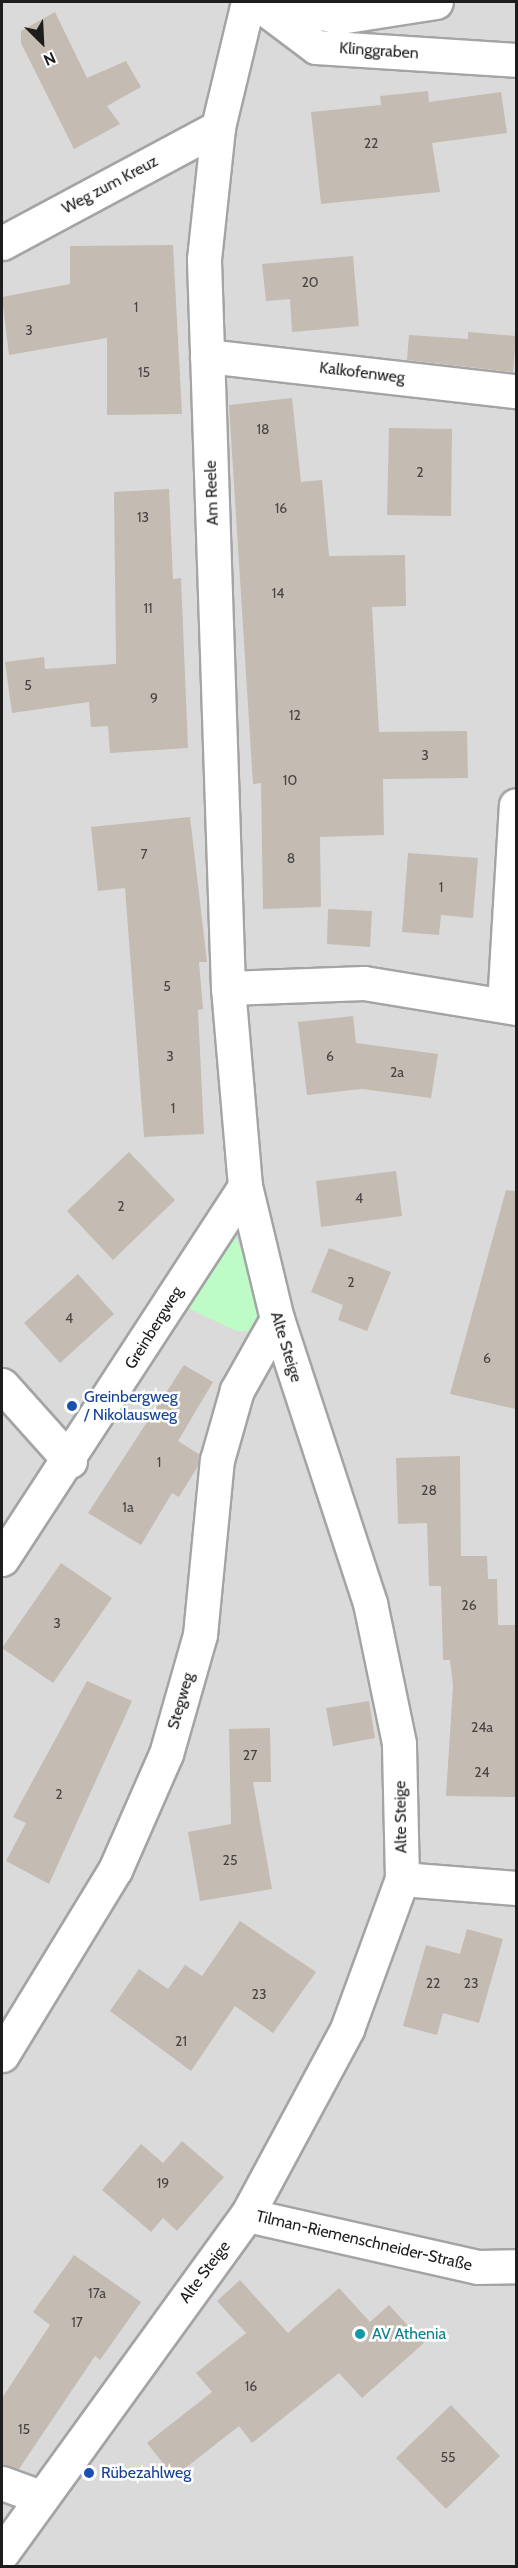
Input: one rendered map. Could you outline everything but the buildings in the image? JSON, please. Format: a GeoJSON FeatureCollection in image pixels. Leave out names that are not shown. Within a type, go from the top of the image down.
{"type":"FeatureCollection","features":[{"type":"Feature","properties":{"kind":"street","name":"Am Reele"},"geometry":{"type":"LineString","coordinates":[[228,988],[204,259],[218,127],[248,2]]}},
{"type":"Feature","properties":{"kind":"street","name":"Klinggraben"},"geometry":{"type":"LineString","coordinates":[[256,2],[316,47],[516,60]]}},
{"type":"Feature","properties":{"kind":"street"},"geometry":{"type":"LineString","coordinates":[[272,2],[340,16],[436,2]]}},
{"type":"Feature","properties":{"kind":"street","name":"Weg zum Kreuz"},"geometry":{"type":"LineString","coordinates":[[2,243],[218,127]]}},
{"type":"Feature","properties":{"kind":"street","name":"Kalkofenweg"},"geometry":{"type":"LineString","coordinates":[[207,356],[516,391]]}},
{"type":"Feature","properties":{"kind":"street"},"geometry":{"type":"LineString","coordinates":[[228,988],[364,982],[510,1006],[516,805]]}},
{"type":"Feature","properties":{"kind":"street","name":"Alte Steige"},"geometry":{"type":"LineString","coordinates":[[2,2553],[38,2496],[247,2215],[347,2029],[402,1879],[399,1743],[370,1603],[277,1319],[245,1186],[228,988]]}},
{"type":"Feature","properties":{"kind":"street","name":"Greinbergweg"},"geometry":{"type":"LineString","coordinates":[[2,1559],[70,1461],[245,1186]]}},
{"type":"Feature","properties":{"kind":"street","name":"Stegweg"},"geometry":{"type":"LineString","coordinates":[[2,2055],[115,1870],[166,1754],[200,1635],[217,1461],[237,1390],[277,1319]]}},
{"type":"Feature","properties":{"kind":"street"},"geometry":{"type":"LineString","coordinates":[[2,1384],[70,1461]]}},
{"type":"Feature","properties":{"kind":"street"},"geometry":{"type":"LineString","coordinates":[[402,1879],[516,1888]]}},
{"type":"Feature","properties":{"kind":"street","name":"Tilman-Riemenschneider-Straße"},"geometry":{"type":"LineString","coordinates":[[247,2215],[477,2267],[516,2266]]}},
{"type":"Feature","properties":{"kind":"street"},"geometry":{"type":"LineString","coordinates":[[2,2483],[38,2496]]}},
{"type":"Feature","properties":{"kind":"shaded area"},"geometry":{"type":"Polygon","coordinates":[[[2,2],[516,2],[516,2566],[2,2566],[2,2]]]}},
{"type":"Feature","properties":{"kind":"green space"},"geometry":{"type":"Polygon","coordinates":[[[235,1236],[266,1304],[256,1331],[236,1331],[188,1308],[235,1236]]]}},
{"type":"Feature","properties":{"kind":"place","name":"Greinbergweg / Nikolausweg"},"geometry":{"type":"Point","coordinates":[72,1406]}},
{"type":"Feature","properties":{"kind":"place","name":"AV Athenia"},"geometry":{"type":"Point","coordinates":[360,2334]}},
{"type":"Feature","properties":{"kind":"place","name":"Rübezahlweg"},"geometry":{"type":"Point","coordinates":[89,2473]}}]}
